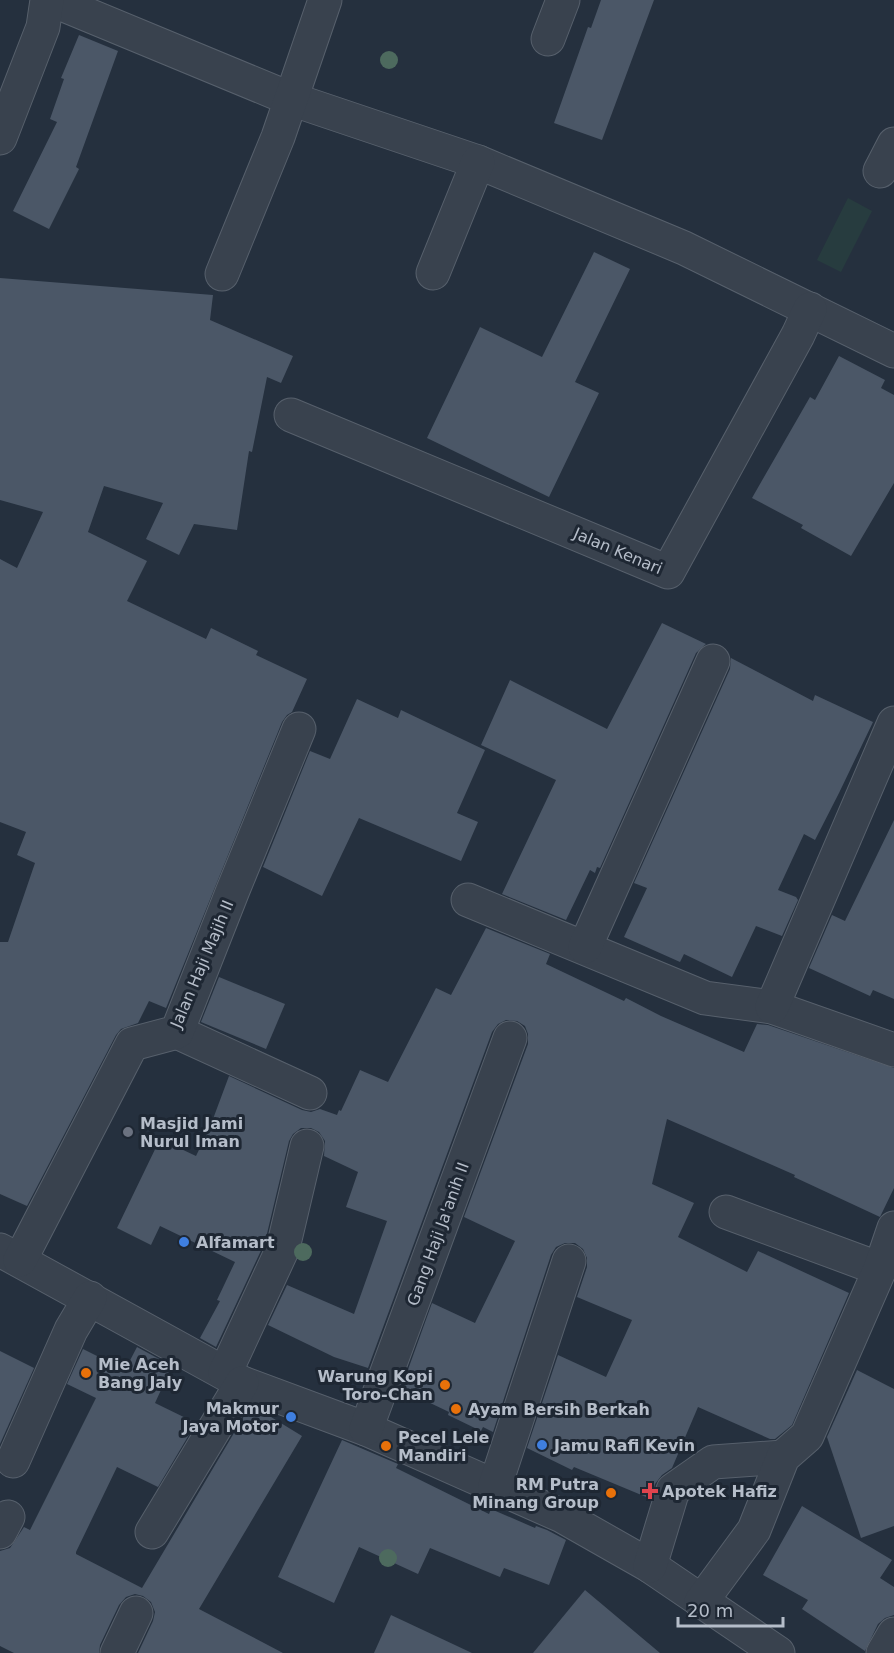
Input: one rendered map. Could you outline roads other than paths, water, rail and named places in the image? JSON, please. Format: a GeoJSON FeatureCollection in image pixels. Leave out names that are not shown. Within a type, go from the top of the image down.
{"type":"FeatureCollection","features":[{"type":"Feature","properties":{"kind":"street"},"geometry":{"type":"LineString","coordinates":[[0,138],[43,27],[46,0]]}},
{"type":"Feature","properties":{"kind":"street"},"geometry":{"type":"LineString","coordinates":[[52,0],[291,99],[478,162],[684,248],[894,351]]}},
{"type":"Feature","properties":{"kind":"street"},"geometry":{"type":"LineString","coordinates":[[222,274],[291,99],[325,0]]}},
{"type":"Feature","properties":{"kind":"street"},"geometry":{"type":"LineString","coordinates":[[548,39],[563,0]]}},
{"type":"Feature","properties":{"kind":"street"},"geometry":{"type":"LineString","coordinates":[[433,273],[478,162]]}},
{"type":"Feature","properties":{"kind":"street","name":"Jalan Kenari"},"geometry":{"type":"LineString","coordinates":[[291,415],[668,572],[810,309]]}},
{"type":"Feature","properties":{"kind":"street"},"geometry":{"type":"LineString","coordinates":[[585,947],[713,662]]}},
{"type":"Feature","properties":{"kind":"street"},"geometry":{"type":"LineString","coordinates":[[772,1007],[894,723]]}},
{"type":"Feature","properties":{"kind":"street","name":"Jalan Haji Majih II"},"geometry":{"type":"LineString","coordinates":[[10,1255],[132,1044],[177,1032],[299,729]]}},
{"type":"Feature","properties":{"kind":"street"},"geometry":{"type":"LineString","coordinates":[[468,900],[705,998],[772,1007],[894,1050]]}},
{"type":"Feature","properties":{"kind":"street"},"geometry":{"type":"LineString","coordinates":[[177,1032],[310,1093]]}},
{"type":"Feature","properties":{"kind":"street","name":"Gang Haji Ja'anih II"},"geometry":{"type":"LineString","coordinates":[[366,1429],[510,1038]]}},
{"type":"Feature","properties":{"kind":"street"},"geometry":{"type":"LineString","coordinates":[[152,1532],[234,1378],[283,1248],[307,1146]]}},
{"type":"Feature","properties":{"kind":"street"},"geometry":{"type":"LineString","coordinates":[[726,1212],[880,1269]]}},
{"type":"Feature","properties":{"kind":"street"},"geometry":{"type":"LineString","coordinates":[[701,1602],[754,1530],[783,1457],[807,1436],[880,1269],[894,1228]]}},
{"type":"Feature","properties":{"kind":"street"},"geometry":{"type":"LineString","coordinates":[[10,1255],[234,1378],[366,1429],[562,1516],[650,1566],[778,1653]]}},
{"type":"Feature","properties":{"kind":"street"},"geometry":{"type":"LineString","coordinates":[[495,1486],[569,1261]]}},
{"type":"Feature","properties":{"kind":"street"},"geometry":{"type":"LineString","coordinates":[[13,1461],[71,1330],[90,1298]]}},
{"type":"Feature","properties":{"kind":"street"},"geometry":{"type":"LineString","coordinates":[[650,1566],[673,1490],[713,1462],[783,1457]]}},
{"type":"Feature","properties":{"kind":"street"},"geometry":{"type":"LineString","coordinates":[[117,1653],[136,1613]]}},
{"type":"Feature","properties":{"kind":"street"},"geometry":{"type":"LineString","coordinates":[[883,1653],[894,1634]]}},
{"type":"Feature","properties":{"kind":"place","name":"Masjid Jami Nurul Iman"},"geometry":{"type":"Point","coordinates":[128,1132]}},
{"type":"Feature","properties":{"kind":"place","name":"Alfamart"},"geometry":{"type":"Point","coordinates":[184,1242]}},
{"type":"Feature","properties":{"kind":"place","name":"Mie Aceh Bang Jaly"},"geometry":{"type":"Point","coordinates":[86,1373]}},
{"type":"Feature","properties":{"kind":"place","name":"Warung Kopi Toro-Chan"},"geometry":{"type":"Point","coordinates":[445,1385]}},
{"type":"Feature","properties":{"kind":"place","name":"Ayam Bersih Berkah"},"geometry":{"type":"Point","coordinates":[456,1409]}},
{"type":"Feature","properties":{"kind":"place","name":"Makmur Jaya Motor"},"geometry":{"type":"Point","coordinates":[291,1417]}},
{"type":"Feature","properties":{"kind":"place","name":"Jamu Rafi Kevin"},"geometry":{"type":"Point","coordinates":[542,1445]}},
{"type":"Feature","properties":{"kind":"place","name":"Pecel Lele Mandiri"},"geometry":{"type":"Point","coordinates":[386,1446]}},
{"type":"Feature","properties":{"kind":"place","name":"Apotek Hafiz"},"geometry":{"type":"Point","coordinates":[650,1491]}},
{"type":"Feature","properties":{"kind":"place","name":"RM Putra Minang Group"},"geometry":{"type":"Point","coordinates":[611,1493]}}]}
